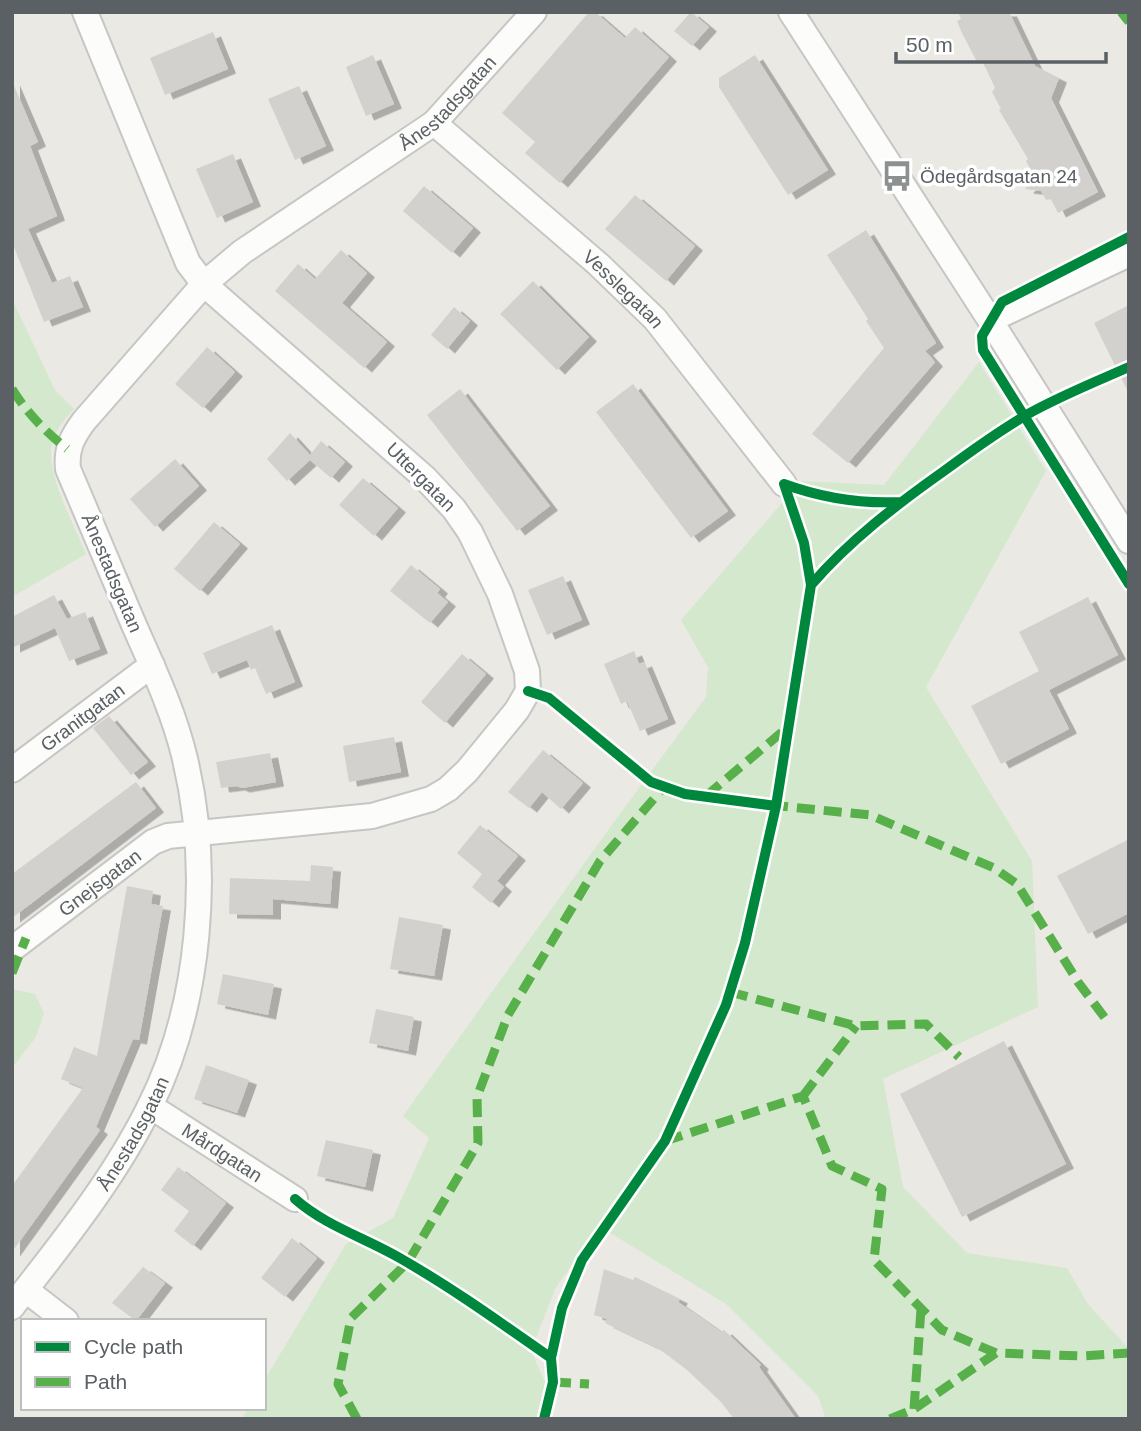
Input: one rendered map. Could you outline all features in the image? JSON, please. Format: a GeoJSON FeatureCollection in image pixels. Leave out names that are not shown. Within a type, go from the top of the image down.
{"type":"FeatureCollection","features":[{"type":"Feature","properties":{"kind":"street","name":"Uttergatan"},"geometry":{"type":"LineString","coordinates":[[85,12],[188,263],[204,284],[395,450],[448,501],[470,533],[500,594],[529,680],[525,698],[501,730],[467,771],[431,800],[372,816],[196,832]]}},
{"type":"Feature","properties":{"kind":"street","name":"Ånestadsgatan"},"geometry":{"type":"LineString","coordinates":[[62,1319],[19,1298],[109,1179],[150,1106],[169,1060],[190,984],[196,942],[196,832],[185,759],[170,708],[68,469],[68,449],[84,421],[204,284],[242,252],[434,123],[534,12]]}},
{"type":"Feature","properties":{"kind":"street"},"geometry":{"type":"LineString","coordinates":[[791,12],[1129,541]]}},
{"type":"Feature","properties":{"kind":"street","name":"Vesslegatan"},"geometry":{"type":"LineString","coordinates":[[434,123],[598,264],[655,319],[784,484]]}},
{"type":"Feature","properties":{"kind":"street"},"geometry":{"type":"LineString","coordinates":[[990,320],[1129,254]]}},
{"type":"Feature","properties":{"kind":"street","name":"Granitgatan"},"geometry":{"type":"LineString","coordinates":[[12,769],[152,665]]}},
{"type":"Feature","properties":{"kind":"street","name":"Gnejsgatan"},"geometry":{"type":"LineString","coordinates":[[12,949],[153,842],[168,836],[196,832]]}},
{"type":"Feature","properties":{"kind":"street","name":"Mårdgatan"},"geometry":{"type":"LineString","coordinates":[[150,1106],[295,1199]]}},
{"type":"Feature","properties":{"kind":"green space"},"geometry":{"type":"Polygon","coordinates":[[[12,299],[55,390],[74,409],[59,428],[51,451],[58,489],[86,554],[12,597],[12,299]]]}},
{"type":"Feature","properties":{"kind":"green space"},"geometry":{"type":"Polygon","coordinates":[[[979,362],[1046,471],[926,687],[1032,861],[1038,1007],[883,1079],[903,1187],[967,1253],[1067,1268],[1088,1304],[1129,1349],[1129,1419],[826,1419],[818,1396],[726,1304],[599,1226],[555,1289],[531,1351],[545,1382],[537,1419],[242,1419],[247,1410],[266,1410],[266,1378],[346,1244],[393,1218],[429,1138],[403,1116],[706,697],[708,667],[681,620],[801,481],[884,485],[979,362]]]}},
{"type":"Feature","properties":{"kind":"green space"},"geometry":{"type":"Polygon","coordinates":[[[12,989],[35,994],[44,1013],[36,1037],[12,1068],[12,989]]]}},
{"type":"Feature","properties":{"kind":"building"},"geometry":{"type":"Polygon","coordinates":[[[589,12],[595,12],[625,38],[635,27],[669,57],[560,183],[525,153],[535,142],[502,113],[589,12]]]}},
{"type":"Feature","properties":{"kind":"building"},"geometry":{"type":"Polygon","coordinates":[[[691,12],[709,27],[692,46],[674,31],[691,12]]]}},
{"type":"Feature","properties":{"kind":"building"},"geometry":{"type":"Polygon","coordinates":[[[958,12],[1009,12],[1035,66],[1059,78],[1051,98],[1098,192],[1058,213],[1051,199],[1046,200],[1041,191],[1025,189],[1035,178],[1026,161],[1028,159],[999,110],[1001,109],[992,92],[995,88],[983,62],[977,62],[962,33],[957,21],[961,19],[958,12]]]}},
{"type":"Feature","properties":{"kind":"building"},"geometry":{"type":"Polygon","coordinates":[[[213,32],[228,69],[165,95],[150,58],[213,32]]]}},
{"type":"Feature","properties":{"kind":"building"},"geometry":{"type":"Polygon","coordinates":[[[373,55],[394,104],[366,116],[346,67],[373,55]]]}},
{"type":"Feature","properties":{"kind":"building"},"geometry":{"type":"Polygon","coordinates":[[[755,55],[828,170],[788,195],[719,87],[719,78],[755,55]]]}},
{"type":"Feature","properties":{"kind":"building"},"geometry":{"type":"Polygon","coordinates":[[[12,81],[38,142],[30,146],[57,216],[28,229],[52,283],[70,276],[83,307],[44,322],[12,242],[12,81]]]}},
{"type":"Feature","properties":{"kind":"building"},"geometry":{"type":"Polygon","coordinates":[[[299,86],[326,146],[295,160],[268,99],[299,86]]]}},
{"type":"Feature","properties":{"kind":"building"},"geometry":{"type":"Polygon","coordinates":[[[233,154],[253,202],[217,218],[196,169],[233,154]]]}},
{"type":"Feature","properties":{"kind":"building"},"geometry":{"type":"Polygon","coordinates":[[[424,186],[473,228],[452,253],[403,211],[424,186]]]}},
{"type":"Feature","properties":{"kind":"building"},"geometry":{"type":"Polygon","coordinates":[[[635,195],[695,246],[666,281],[605,229],[635,195]]]}},
{"type":"Feature","properties":{"kind":"building"},"geometry":{"type":"Polygon","coordinates":[[[866,230],[936,343],[925,351],[935,362],[848,463],[812,434],[884,348],[827,255],[866,230]]]}},
{"type":"Feature","properties":{"kind":"building"},"geometry":{"type":"Polygon","coordinates":[[[341,250],[367,273],[342,303],[387,342],[364,368],[275,291],[298,264],[315,279],[341,250]]]}},
{"type":"Feature","properties":{"kind":"building"},"geometry":{"type":"Polygon","coordinates":[[[533,281],[589,337],[557,370],[500,314],[533,281]]]}},
{"type":"Feature","properties":{"kind":"building"},"geometry":{"type":"Polygon","coordinates":[[[1129,305],[1129,394],[1094,323],[1129,305]]]}},
{"type":"Feature","properties":{"kind":"building"},"geometry":{"type":"Polygon","coordinates":[[[454,307],[470,321],[447,349],[431,335],[454,307]]]}},
{"type":"Feature","properties":{"kind":"building"},"geometry":{"type":"Polygon","coordinates":[[[207,347],[235,372],[203,408],[175,384],[207,347]]]}},
{"type":"Feature","properties":{"kind":"building"},"geometry":{"type":"Polygon","coordinates":[[[633,384],[728,511],[691,538],[596,412],[633,384]]]}},
{"type":"Feature","properties":{"kind":"building"},"geometry":{"type":"Polygon","coordinates":[[[460,389],[550,506],[517,531],[427,415],[460,389]]]}},
{"type":"Feature","properties":{"kind":"building"},"geometry":{"type":"Polygon","coordinates":[[[290,433],[310,455],[321,441],[345,462],[331,478],[310,460],[287,481],[267,459],[290,433]]]}},
{"type":"Feature","properties":{"kind":"building"},"geometry":{"type":"Polygon","coordinates":[[[175,459],[199,486],[155,527],[130,499],[175,459]]]}},
{"type":"Feature","properties":{"kind":"building"},"geometry":{"type":"Polygon","coordinates":[[[363,478],[398,508],[374,536],[339,505],[363,478]]]}},
{"type":"Feature","properties":{"kind":"building"},"geometry":{"type":"Polygon","coordinates":[[[214,522],[240,544],[200,591],[174,569],[214,522]]]}},
{"type":"Feature","properties":{"kind":"building"},"geometry":{"type":"Polygon","coordinates":[[[411,565],[440,589],[437,593],[448,602],[430,623],[390,591],[411,565]]]}},
{"type":"Feature","properties":{"kind":"building"},"geometry":{"type":"Polygon","coordinates":[[[563,576],[582,620],[547,635],[528,590],[563,576]]]}},
{"type":"Feature","properties":{"kind":"building"},"geometry":{"type":"Polygon","coordinates":[[[54,595],[67,619],[85,612],[100,649],[69,661],[55,628],[12,648],[12,617],[54,595]]]}},
{"type":"Feature","properties":{"kind":"building"},"geometry":{"type":"Polygon","coordinates":[[[1088,597],[1118,655],[1049,690],[1069,729],[1001,764],[971,706],[1039,671],[1019,632],[1088,597]]]}},
{"type":"Feature","properties":{"kind":"building"},"geometry":{"type":"Polygon","coordinates":[[[272,625],[295,682],[266,694],[255,668],[251,670],[247,660],[212,674],[203,653],[272,625]]]}},
{"type":"Feature","properties":{"kind":"building"},"geometry":{"type":"Polygon","coordinates":[[[634,651],[639,664],[644,662],[668,719],[640,731],[627,701],[621,704],[604,664],[634,651]]]}},
{"type":"Feature","properties":{"kind":"building"},"geometry":{"type":"Polygon","coordinates":[[[462,654],[486,674],[445,723],[421,702],[462,654]]]}},
{"type":"Feature","properties":{"kind":"building"},"geometry":{"type":"Polygon","coordinates":[[[109,716],[148,762],[131,775],[93,728],[109,716]]]}},
{"type":"Feature","properties":{"kind":"building"},"geometry":{"type":"Polygon","coordinates":[[[394,737],[401,772],[349,782],[343,746],[394,737]]]}},
{"type":"Feature","properties":{"kind":"building"},"geometry":{"type":"Polygon","coordinates":[[[543,750],[583,783],[561,809],[542,792],[529,808],[508,792],[543,750]]]}},
{"type":"Feature","properties":{"kind":"building"},"geometry":{"type":"Polygon","coordinates":[[[270,753],[276,782],[242,788],[221,788],[216,762],[270,753]]]}},
{"type":"Feature","properties":{"kind":"building"},"geometry":{"type":"Polygon","coordinates":[[[136,782],[156,808],[12,918],[12,874],[136,782]]]}},
{"type":"Feature","properties":{"kind":"building"},"geometry":{"type":"Polygon","coordinates":[[[480,825],[518,856],[497,881],[504,887],[491,903],[472,887],[482,874],[457,853],[480,825]]]}},
{"type":"Feature","properties":{"kind":"building"},"geometry":{"type":"Polygon","coordinates":[[[1129,839],[1129,913],[1088,934],[1057,876],[1129,839]]]}},
{"type":"Feature","properties":{"kind":"building"},"geometry":{"type":"Polygon","coordinates":[[[311,865],[333,867],[330,904],[273,899],[273,915],[229,914],[230,878],[310,881],[311,865]]]}},
{"type":"Feature","properties":{"kind":"building"},"geometry":{"type":"Polygon","coordinates":[[[127,886],[153,891],[151,904],[163,906],[139,1040],[133,1039],[96,1127],[100,1130],[12,1252],[12,1186],[83,1088],[61,1079],[74,1047],[97,1056],[127,886]]]}},
{"type":"Feature","properties":{"kind":"building"},"geometry":{"type":"Polygon","coordinates":[[[399,917],[443,925],[434,976],[390,969],[399,917]]]}},
{"type":"Feature","properties":{"kind":"building"},"geometry":{"type":"Polygon","coordinates":[[[223,974],[274,984],[268,1015],[217,1004],[223,974]]]}},
{"type":"Feature","properties":{"kind":"building"},"geometry":{"type":"Polygon","coordinates":[[[376,1009],[414,1017],[408,1051],[369,1043],[376,1009]]]}},
{"type":"Feature","properties":{"kind":"building"},"geometry":{"type":"Polygon","coordinates":[[[1004,1041],[1066,1164],[962,1217],[900,1094],[1004,1041]]]}},
{"type":"Feature","properties":{"kind":"building"},"geometry":{"type":"Polygon","coordinates":[[[206,1065],[249,1080],[237,1113],[194,1099],[206,1065]]]}},
{"type":"Feature","properties":{"kind":"building"},"geometry":{"type":"Polygon","coordinates":[[[326,1140],[373,1150],[365,1187],[317,1176],[326,1140]]]}},
{"type":"Feature","properties":{"kind":"building"},"geometry":{"type":"Polygon","coordinates":[[[178,1167],[226,1203],[193,1246],[174,1231],[189,1211],[161,1190],[178,1167]]]}},
{"type":"Feature","properties":{"kind":"building"},"geometry":{"type":"Polygon","coordinates":[[[292,1238],[317,1258],[285,1297],[261,1278],[292,1238]]]}},
{"type":"Feature","properties":{"kind":"building"},"geometry":{"type":"Polygon","coordinates":[[[143,1267],[165,1283],[138,1319],[133,1319],[112,1303],[143,1267]]]}},
{"type":"Feature","properties":{"kind":"building"},"geometry":{"type":"Polygon","coordinates":[[[604,1269],[633,1280],[635,1277],[680,1299],[678,1302],[721,1332],[724,1330],[761,1365],[759,1367],[796,1419],[734,1419],[721,1402],[687,1370],[658,1348],[605,1323],[607,1319],[594,1315],[604,1269]]]}},
{"type":"Feature","properties":{"kind":"marked path"},"geometry":{"type":"LineString","coordinates":[[1121,12],[1129,22]]}},
{"type":"Feature","properties":{"kind":"marked path"},"geometry":{"type":"LineString","coordinates":[[12,389],[37,421],[67,449]]}},
{"type":"Feature","properties":{"kind":"marked path"},"geometry":{"type":"LineString","coordinates":[[706,796],[788,727]]}},
{"type":"Feature","properties":{"kind":"marked path"},"geometry":{"type":"LineString","coordinates":[[357,1419],[338,1384],[351,1318],[408,1262],[478,1143],[477,1097],[508,1015],[600,861],[664,787]]}},
{"type":"Feature","properties":{"kind":"marked path"},"geometry":{"type":"LineString","coordinates":[[770,805],[870,815],[994,868],[1017,884],[1078,982],[1108,1022]]}},
{"type":"Feature","properties":{"kind":"marked path"},"geometry":{"type":"LineString","coordinates":[[12,973],[26,938]]}},
{"type":"Feature","properties":{"kind":"marked path"},"geometry":{"type":"LineString","coordinates":[[730,992],[856,1026],[926,1024],[959,1057]]}},
{"type":"Feature","properties":{"kind":"marked path"},"geometry":{"type":"LineString","coordinates":[[803,1096],[856,1026]]}},
{"type":"Feature","properties":{"kind":"marked path"},"geometry":{"type":"LineString","coordinates":[[665,1141],[803,1096],[832,1166],[882,1189],[874,1260],[942,1330],[996,1353],[1081,1356],[1129,1353]]}},
{"type":"Feature","properties":{"kind":"marked path"},"geometry":{"type":"LineString","coordinates":[[914,1409],[921,1309]]}},
{"type":"Feature","properties":{"kind":"marked path"},"geometry":{"type":"LineString","coordinates":[[890,1419],[914,1409],[996,1353]]}},
{"type":"Feature","properties":{"kind":"marked path"},"geometry":{"type":"LineString","coordinates":[[553,1382],[589,1384]]}},
{"type":"Feature","properties":{"kind":"cycle path"},"geometry":{"type":"LineString","coordinates":[[1129,237],[1002,302],[982,336],[983,350],[1129,584]]}},
{"type":"Feature","properties":{"kind":"cycle path"},"geometry":{"type":"LineString","coordinates":[[811,585],[841,553],[874,524],[985,441],[1040,407],[1129,367]]}},
{"type":"Feature","properties":{"kind":"cycle path"},"geometry":{"type":"LineString","coordinates":[[784,484],[841,499],[901,502]]}},
{"type":"Feature","properties":{"kind":"cycle path"},"geometry":{"type":"LineString","coordinates":[[544,1419],[553,1382],[551,1358],[562,1308],[582,1260],[665,1141],[726,1005],[745,943],[776,806],[811,585],[804,543],[784,484]]}},
{"type":"Feature","properties":{"kind":"cycle path"},"geometry":{"type":"LineString","coordinates":[[528,691],[549,698],[651,782],[685,794],[776,806]]}},
{"type":"Feature","properties":{"kind":"cycle path"},"geometry":{"type":"LineString","coordinates":[[295,1199],[332,1224],[385,1250],[437,1281],[551,1358]]}},
{"type":"Feature","properties":{"kind":"place","name":"Ödegårdsgatan 24"},"geometry":{"type":"Point","coordinates":[897,176]}}]}
